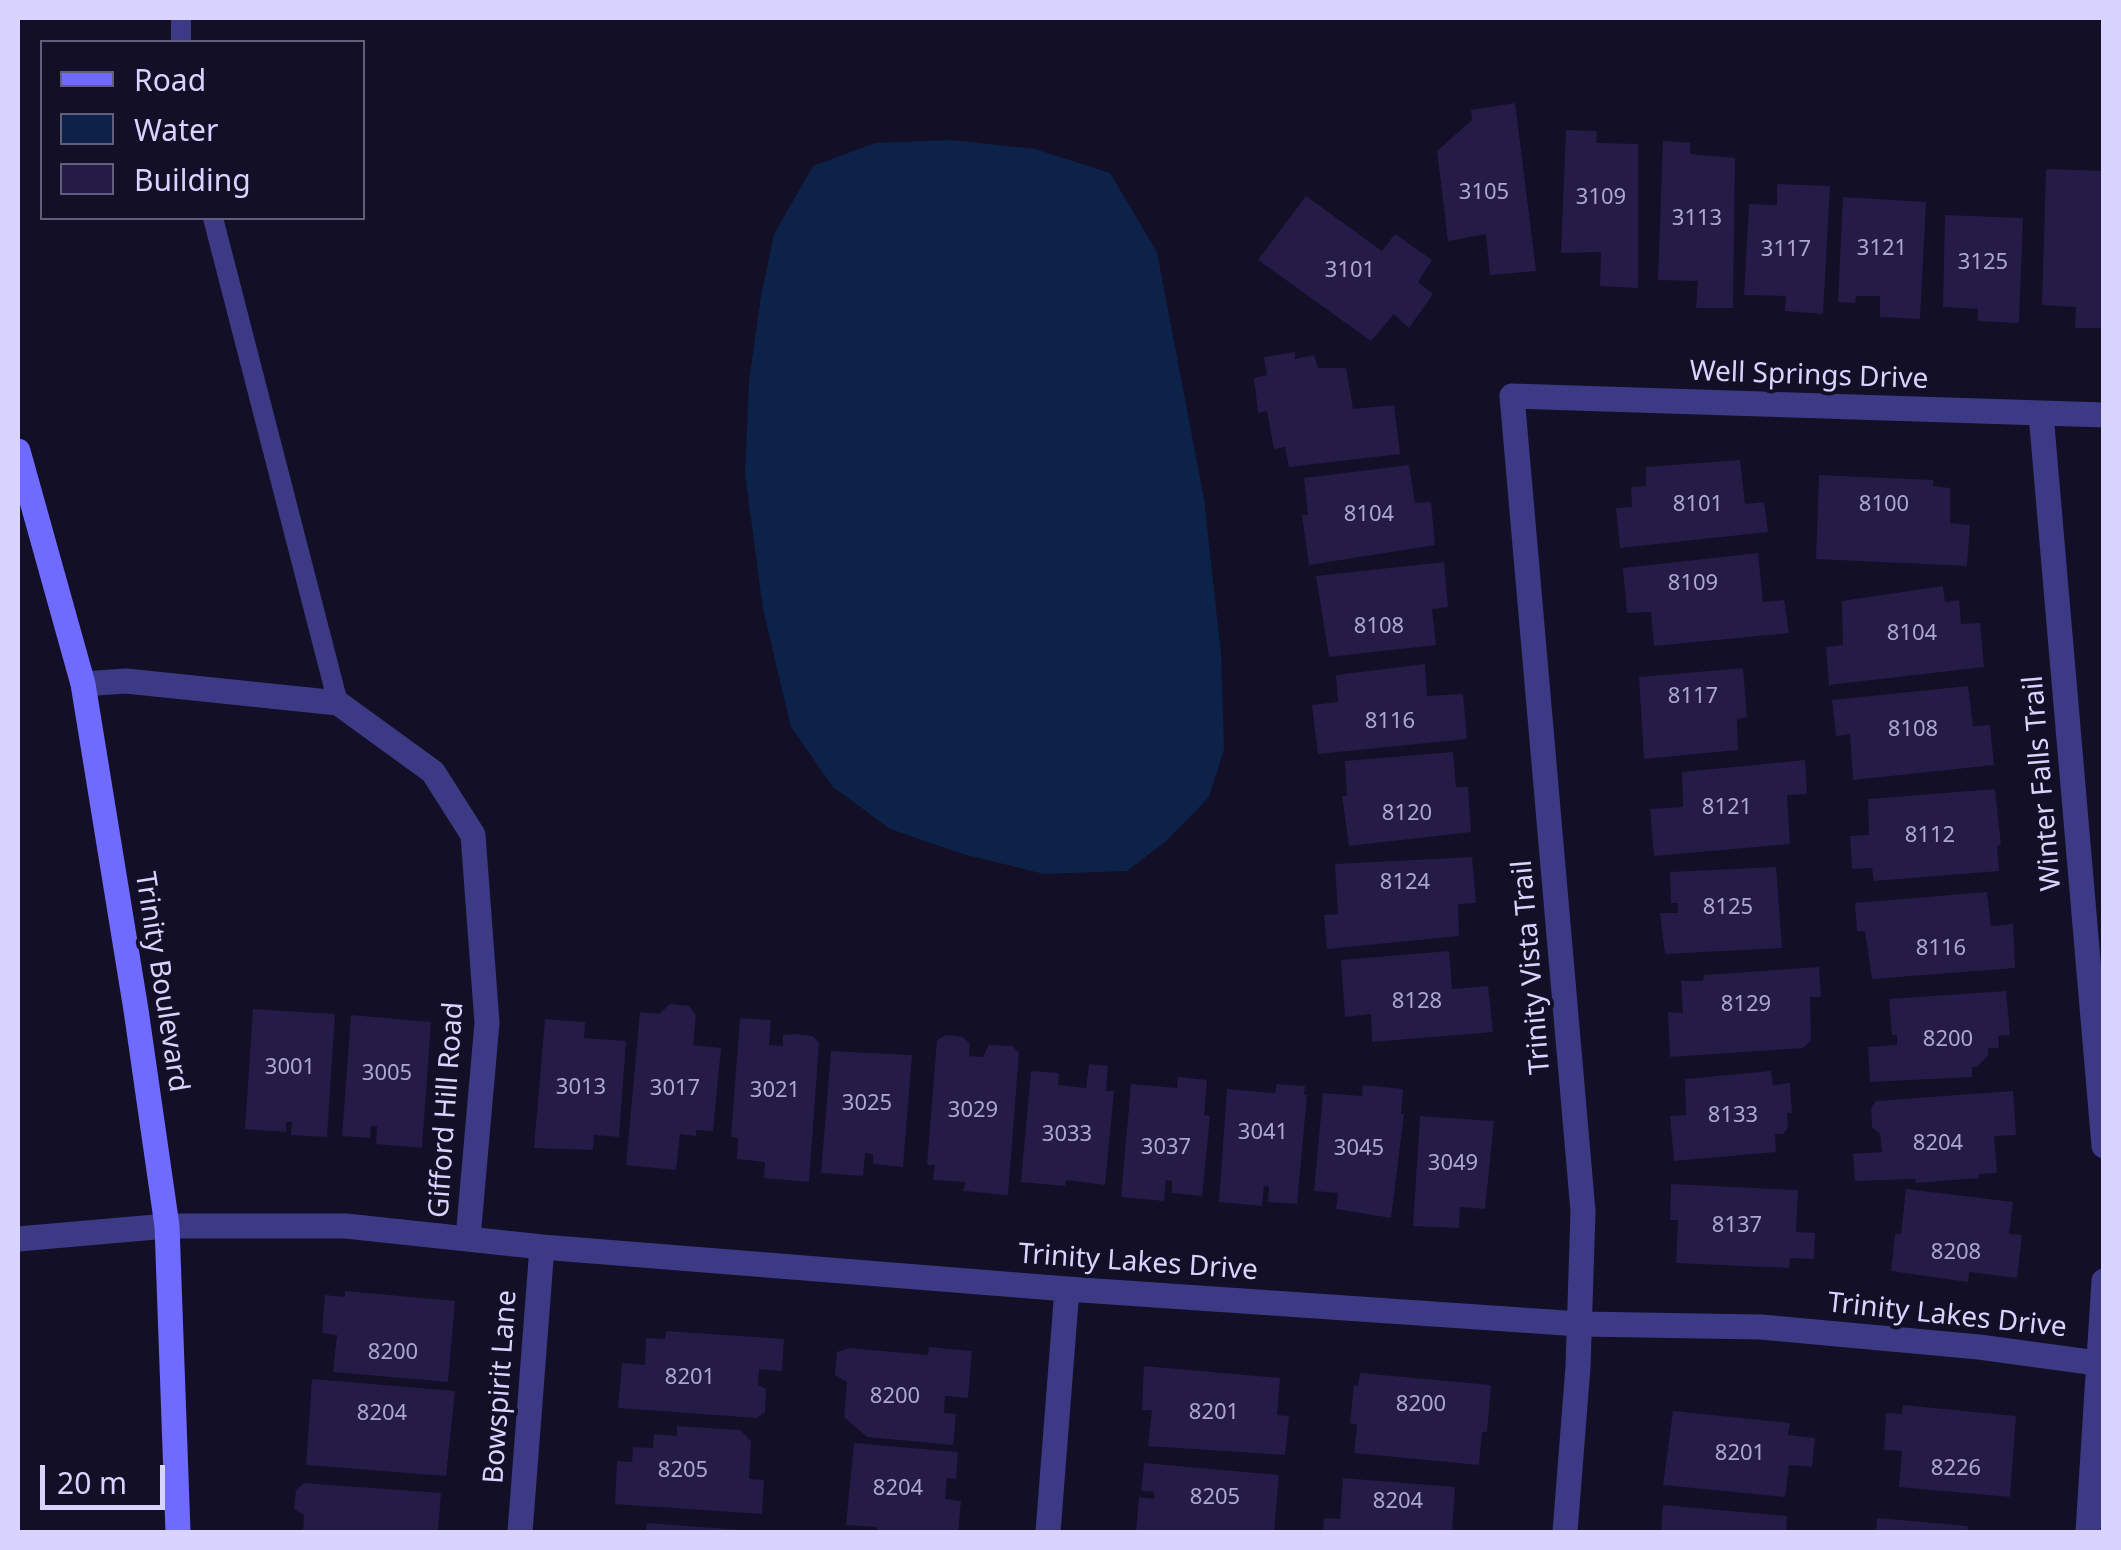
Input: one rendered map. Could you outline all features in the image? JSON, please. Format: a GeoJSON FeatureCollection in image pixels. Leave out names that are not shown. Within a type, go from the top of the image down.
{"type":"FeatureCollection","features":[{"type":"Feature","properties":{"kind":"main road","name":"Trinity Boulevard"},"geometry":{"type":"LineString","coordinates":[[18,450],[82,684],[167,1226],[178,1532]]}},
{"type":"Feature","properties":{"kind":"street","name":"Well Springs Drive"},"geometry":{"type":"LineString","coordinates":[[1512,396],[2104,415]]}},
{"type":"Feature","properties":{"kind":"street","name":"Trinity Vista Trail"},"geometry":{"type":"LineString","coordinates":[[1512,396],[1584,1211],[1565,1532]]}},
{"type":"Feature","properties":{"kind":"street","name":"Winter Falls Trail"},"geometry":{"type":"LineString","coordinates":[[2041,414],[2104,1146]]}},
{"type":"Feature","properties":{"kind":"street"},"geometry":{"type":"LineString","coordinates":[[82,684],[126,681],[338,703]]}},
{"type":"Feature","properties":{"kind":"street","name":"Gifford Hill Road"},"geometry":{"type":"LineString","coordinates":[[338,703],[433,772],[473,836],[488,1023],[468,1238]]}},
{"type":"Feature","properties":{"kind":"street","name":"Trinity Lakes Drive"},"geometry":{"type":"LineString","coordinates":[[18,1239],[167,1226],[346,1226],[542,1247],[1067,1289],[1580,1324],[1760,1326],[1979,1347],[2101,1364]]}},
{"type":"Feature","properties":{"kind":"street","name":"Bowspirit Lane"},"geometry":{"type":"LineString","coordinates":[[520,1532],[542,1247]]}},
{"type":"Feature","properties":{"kind":"street"},"geometry":{"type":"LineString","coordinates":[[2088,1532],[2104,1281]]}},
{"type":"Feature","properties":{"kind":"street"},"geometry":{"type":"LineString","coordinates":[[1048,1532],[1067,1289]]}},
{"type":"Feature","properties":{"kind":"lane"},"geometry":{"type":"LineString","coordinates":[[214,220],[338,703]]}},
{"type":"Feature","properties":{"kind":"water"},"geometry":{"type":"Polygon","coordinates":[[[951,140],[1035,149],[1110,173],[1157,252],[1204,499],[1221,654],[1224,749],[1209,797],[1165,842],[1127,871],[1044,874],[963,854],[890,829],[833,787],[791,727],[763,609],[745,474],[749,381],[774,234],[813,166],[875,143],[951,140]]]}},
{"type":"Feature","properties":{"kind":"building"},"geometry":{"type":"Polygon","coordinates":[[[1515,103],[1536,271],[1490,275],[1486,234],[1448,241],[1437,151],[1472,120],[1471,110],[1515,103]]]}},
{"type":"Feature","properties":{"kind":"building"},"geometry":{"type":"Polygon","coordinates":[[[1566,130],[1597,131],[1596,143],[1638,144],[1638,288],[1600,286],[1601,252],[1561,253],[1566,130]]]}},
{"type":"Feature","properties":{"kind":"building"},"geometry":{"type":"Polygon","coordinates":[[[1663,141],[1690,143],[1690,154],[1735,158],[1733,308],[1696,308],[1698,281],[1658,280],[1663,141]]]}},
{"type":"Feature","properties":{"kind":"building"},"geometry":{"type":"Polygon","coordinates":[[[2046,169],[2104,171],[2104,328],[2075,328],[2076,307],[2042,305],[2046,169]]]}},
{"type":"Feature","properties":{"kind":"building"},"geometry":{"type":"Polygon","coordinates":[[[1777,184],[1830,186],[1823,314],[1785,311],[1786,296],[1744,295],[1749,204],[1777,205],[1777,184]]]}},
{"type":"Feature","properties":{"kind":"building"},"geometry":{"type":"Polygon","coordinates":[[[1306,196],[1382,251],[1395,234],[1432,260],[1418,282],[1433,294],[1409,328],[1394,314],[1371,341],[1258,260],[1306,196]]]}},
{"type":"Feature","properties":{"kind":"building"},"geometry":{"type":"Polygon","coordinates":[[[1843,197],[1926,202],[1920,319],[1880,317],[1880,296],[1856,296],[1855,303],[1838,302],[1843,197]]]}},
{"type":"Feature","properties":{"kind":"building"},"geometry":{"type":"Polygon","coordinates":[[[1945,215],[2023,218],[2019,323],[1978,321],[1978,309],[1943,307],[1945,215]]]}},
{"type":"Feature","properties":{"kind":"building"},"geometry":{"type":"Polygon","coordinates":[[[1295,352],[1295,359],[1314,355],[1318,368],[1346,368],[1353,409],[1394,405],[1400,454],[1289,467],[1285,447],[1274,449],[1267,411],[1258,413],[1254,378],[1267,375],[1264,357],[1295,352]]]}},
{"type":"Feature","properties":{"kind":"building"},"geometry":{"type":"Polygon","coordinates":[[[1740,460],[1745,504],[1764,502],[1768,532],[1620,548],[1616,508],[1632,507],[1631,487],[1646,486],[1646,467],[1740,460]]]}},
{"type":"Feature","properties":{"kind":"building"},"geometry":{"type":"Polygon","coordinates":[[[1409,465],[1415,503],[1431,502],[1435,545],[1309,565],[1302,515],[1308,515],[1304,478],[1409,465]]]}},
{"type":"Feature","properties":{"kind":"building"},"geometry":{"type":"Polygon","coordinates":[[[1819,475],[1933,480],[1933,486],[1950,488],[1950,523],[1970,525],[1967,566],[1816,559],[1819,475]]]}},
{"type":"Feature","properties":{"kind":"building"},"geometry":{"type":"Polygon","coordinates":[[[1758,553],[1763,602],[1784,600],[1789,633],[1654,646],[1651,612],[1627,613],[1623,568],[1758,553]]]}},
{"type":"Feature","properties":{"kind":"building"},"geometry":{"type":"Polygon","coordinates":[[[1444,562],[1448,607],[1432,609],[1436,645],[1329,657],[1316,576],[1444,562]]]}},
{"type":"Feature","properties":{"kind":"building"},"geometry":{"type":"Polygon","coordinates":[[[1943,586],[1945,602],[1959,600],[1961,624],[1980,623],[1984,667],[1829,685],[1826,647],[1843,645],[1842,601],[1943,586]]]}},
{"type":"Feature","properties":{"kind":"building"},"geometry":{"type":"Polygon","coordinates":[[[1425,664],[1427,696],[1463,694],[1467,739],[1318,754],[1312,705],[1338,702],[1336,675],[1425,664]]]}},
{"type":"Feature","properties":{"kind":"building"},"geometry":{"type":"Polygon","coordinates":[[[1743,668],[1747,717],[1737,719],[1738,750],[1644,759],[1639,677],[1743,668]]]}},
{"type":"Feature","properties":{"kind":"building"},"geometry":{"type":"Polygon","coordinates":[[[1968,686],[1973,726],[1990,725],[1994,765],[1853,780],[1850,734],[1836,736],[1832,700],[1968,686]]]}},
{"type":"Feature","properties":{"kind":"building"},"geometry":{"type":"Polygon","coordinates":[[[1453,752],[1456,787],[1468,787],[1471,832],[1349,846],[1342,796],[1347,796],[1345,761],[1453,752]]]}},
{"type":"Feature","properties":{"kind":"building"},"geometry":{"type":"Polygon","coordinates":[[[1805,760],[1807,794],[1787,795],[1790,844],[1654,856],[1650,809],[1683,807],[1682,772],[1805,760]]]}},
{"type":"Feature","properties":{"kind":"building"},"geometry":{"type":"Polygon","coordinates":[[[1995,789],[2001,845],[1997,845],[1999,871],[1874,881],[1872,868],[1852,869],[1850,836],[1869,835],[1868,799],[1995,789]]]}},
{"type":"Feature","properties":{"kind":"building"},"geometry":{"type":"Polygon","coordinates":[[[1472,857],[1476,903],[1458,904],[1459,936],[1327,949],[1324,915],[1338,914],[1335,864],[1472,857]]]}},
{"type":"Feature","properties":{"kind":"building"},"geometry":{"type":"Polygon","coordinates":[[[1776,867],[1782,948],[1665,954],[1660,913],[1678,913],[1678,903],[1671,903],[1670,872],[1776,867]]]}},
{"type":"Feature","properties":{"kind":"building"},"geometry":{"type":"Polygon","coordinates":[[[1987,892],[1991,926],[2013,924],[2015,968],[1872,979],[1865,931],[1857,931],[1855,903],[1987,892]]]}},
{"type":"Feature","properties":{"kind":"building"},"geometry":{"type":"Polygon","coordinates":[[[1449,951],[1452,989],[1488,986],[1493,1032],[1372,1042],[1371,1014],[1345,1017],[1341,960],[1449,951]]]}},
{"type":"Feature","properties":{"kind":"building"},"geometry":{"type":"Polygon","coordinates":[[[1819,967],[1821,997],[1810,997],[1811,1040],[1803,1048],[1670,1057],[1668,1012],[1683,1013],[1681,981],[1703,981],[1704,975],[1819,967]]]}},
{"type":"Feature","properties":{"kind":"building"},"geometry":{"type":"Polygon","coordinates":[[[2006,991],[2010,1035],[1998,1036],[1999,1048],[1988,1048],[1988,1055],[1972,1067],[1972,1077],[1870,1082],[1868,1047],[1897,1045],[1897,1035],[1892,1035],[1889,999],[2006,991]]]}},
{"type":"Feature","properties":{"kind":"building"},"geometry":{"type":"Polygon","coordinates":[[[670,1004],[689,1006],[696,1015],[693,1045],[721,1048],[713,1131],[696,1130],[696,1136],[680,1134],[676,1170],[626,1165],[640,1012],[659,1014],[670,1004]]]}},
{"type":"Feature","properties":{"kind":"building"},"geometry":{"type":"Polygon","coordinates":[[[253,1009],[335,1014],[327,1137],[291,1135],[292,1122],[286,1122],[286,1132],[245,1129],[253,1009]]]}},
{"type":"Feature","properties":{"kind":"building"},"geometry":{"type":"Polygon","coordinates":[[[351,1015],[431,1022],[422,1148],[376,1144],[377,1126],[371,1126],[370,1138],[342,1136],[351,1015]]]}},
{"type":"Feature","properties":{"kind":"building"},"geometry":{"type":"Polygon","coordinates":[[[740,1018],[771,1020],[769,1045],[783,1046],[783,1035],[794,1034],[813,1036],[819,1043],[809,1182],[764,1178],[765,1162],[737,1159],[738,1138],[731,1137],[740,1018]]]}},
{"type":"Feature","properties":{"kind":"building"},"geometry":{"type":"Polygon","coordinates":[[[545,1019],[585,1022],[584,1038],[626,1041],[619,1137],[594,1135],[593,1150],[534,1148],[545,1019]]]}},
{"type":"Feature","properties":{"kind":"building"},"geometry":{"type":"Polygon","coordinates":[[[946,1035],[963,1037],[970,1044],[969,1056],[983,1057],[989,1045],[1012,1046],[1019,1053],[1008,1195],[963,1191],[965,1182],[933,1180],[935,1165],[927,1165],[937,1040],[946,1035]]]}},
{"type":"Feature","properties":{"kind":"building"},"geometry":{"type":"Polygon","coordinates":[[[831,1051],[912,1055],[903,1167],[873,1164],[873,1154],[865,1153],[863,1176],[821,1173],[831,1051]]]}},
{"type":"Feature","properties":{"kind":"building"},"geometry":{"type":"Polygon","coordinates":[[[1089,1064],[1108,1066],[1106,1091],[1114,1091],[1105,1185],[1066,1180],[1065,1186],[1021,1182],[1031,1071],[1059,1073],[1058,1085],[1086,1088],[1089,1064]]]}},
{"type":"Feature","properties":{"kind":"building"},"geometry":{"type":"Polygon","coordinates":[[[1771,1071],[1773,1085],[1790,1083],[1792,1113],[1787,1113],[1788,1128],[1783,1134],[1775,1134],[1776,1152],[1674,1161],[1670,1116],[1686,1115],[1685,1079],[1771,1071]]]}},
{"type":"Feature","properties":{"kind":"building"},"geometry":{"type":"Polygon","coordinates":[[[1178,1077],[1207,1080],[1204,1115],[1210,1116],[1202,1196],[1172,1193],[1172,1181],[1166,1180],[1164,1201],[1121,1197],[1131,1084],[1177,1088],[1178,1077]]]}},
{"type":"Feature","properties":{"kind":"building"},"geometry":{"type":"Polygon","coordinates":[[[1277,1084],[1305,1086],[1307,1095],[1297,1204],[1268,1202],[1269,1187],[1264,1186],[1262,1206],[1219,1202],[1227,1089],[1275,1093],[1277,1084]]]}},
{"type":"Feature","properties":{"kind":"building"},"geometry":{"type":"Polygon","coordinates":[[[1363,1085],[1403,1089],[1404,1114],[1391,1218],[1336,1209],[1338,1193],[1314,1191],[1323,1093],[1362,1096],[1363,1085]]]}},
{"type":"Feature","properties":{"kind":"building"},"geometry":{"type":"Polygon","coordinates":[[[2013,1091],[2016,1135],[1994,1136],[1997,1173],[1916,1183],[1915,1179],[1855,1181],[1853,1154],[1882,1152],[1880,1134],[1872,1127],[1871,1108],[1876,1101],[2013,1091]]]}},
{"type":"Feature","properties":{"kind":"building"},"geometry":{"type":"Polygon","coordinates":[[[1420,1116],[1494,1121],[1485,1209],[1460,1207],[1459,1228],[1413,1226],[1420,1116]]]}},
{"type":"Feature","properties":{"kind":"building"},"geometry":{"type":"Polygon","coordinates":[[[1671,1184],[1798,1190],[1796,1232],[1815,1233],[1814,1259],[1790,1258],[1789,1268],[1676,1263],[1678,1220],[1670,1220],[1671,1184]]]}},
{"type":"Feature","properties":{"kind":"building"},"geometry":{"type":"Polygon","coordinates":[[[1906,1189],[2013,1202],[2009,1234],[2022,1235],[2017,1278],[1969,1272],[1968,1282],[1891,1271],[1895,1234],[1901,1234],[1906,1189]]]}},
{"type":"Feature","properties":{"kind":"building"},"geometry":{"type":"Polygon","coordinates":[[[345,1291],[455,1301],[448,1382],[333,1372],[337,1335],[322,1333],[325,1295],[345,1297],[345,1291]]]}},
{"type":"Feature","properties":{"kind":"building"},"geometry":{"type":"Polygon","coordinates":[[[666,1331],[784,1339],[782,1371],[759,1369],[758,1385],[766,1389],[765,1412],[757,1418],[618,1408],[622,1363],[645,1365],[646,1338],[665,1339],[666,1331]]]}},
{"type":"Feature","properties":{"kind":"building"},"geometry":{"type":"Polygon","coordinates":[[[929,1347],[972,1351],[968,1398],[945,1396],[944,1413],[956,1414],[953,1445],[867,1437],[844,1417],[847,1382],[835,1375],[837,1352],[849,1348],[928,1355],[929,1347]]]}},
{"type":"Feature","properties":{"kind":"building"},"geometry":{"type":"Polygon","coordinates":[[[1144,1366],[1280,1378],[1277,1415],[1289,1416],[1285,1455],[1148,1446],[1152,1410],[1142,1410],[1144,1366]]]}},
{"type":"Feature","properties":{"kind":"building"},"geometry":{"type":"Polygon","coordinates":[[[1360,1373],[1491,1385],[1487,1432],[1482,1432],[1479,1465],[1354,1453],[1357,1425],[1350,1423],[1354,1385],[1358,1386],[1360,1373]]]}},
{"type":"Feature","properties":{"kind":"building"},"geometry":{"type":"Polygon","coordinates":[[[312,1379],[455,1391],[446,1476],[306,1465],[312,1379]]]}},
{"type":"Feature","properties":{"kind":"building"},"geometry":{"type":"Polygon","coordinates":[[[1903,1405],[2016,1416],[2010,1497],[1899,1487],[1902,1451],[1884,1450],[1886,1413],[1902,1414],[1903,1405]]]}},
{"type":"Feature","properties":{"kind":"building"},"geometry":{"type":"Polygon","coordinates":[[[1673,1411],[1790,1423],[1788,1435],[1815,1438],[1812,1467],[1789,1465],[1785,1497],[1663,1485],[1673,1411]]]}},
{"type":"Feature","properties":{"kind":"building"},"geometry":{"type":"Polygon","coordinates":[[[677,1426],[740,1430],[751,1441],[749,1479],[764,1480],[762,1514],[615,1504],[617,1461],[632,1462],[633,1447],[653,1448],[654,1434],[677,1436],[677,1426]]]}},
{"type":"Feature","properties":{"kind":"building"},"geometry":{"type":"Polygon","coordinates":[[[854,1443],[958,1452],[956,1479],[947,1478],[945,1499],[961,1501],[958,1532],[877,1532],[877,1527],[846,1525],[854,1443]]]}},
{"type":"Feature","properties":{"kind":"building"},"geometry":{"type":"Polygon","coordinates":[[[1144,1463],[1279,1475],[1274,1532],[1136,1532],[1139,1497],[1154,1499],[1154,1492],[1141,1491],[1144,1463]]]}},
{"type":"Feature","properties":{"kind":"building"},"geometry":{"type":"Polygon","coordinates":[[[1343,1478],[1455,1487],[1452,1532],[1323,1532],[1324,1518],[1340,1519],[1343,1478]]]}},
{"type":"Feature","properties":{"kind":"building"},"geometry":{"type":"Polygon","coordinates":[[[304,1483],[441,1493],[438,1532],[303,1532],[304,1515],[294,1509],[296,1490],[304,1483]]]}},
{"type":"Feature","properties":{"kind":"building"},"geometry":{"type":"Polygon","coordinates":[[[1663,1505],[1787,1516],[1786,1532],[1661,1532],[1663,1505]]]}},
{"type":"Feature","properties":{"kind":"building"},"geometry":{"type":"Polygon","coordinates":[[[1877,1518],[1968,1526],[1967,1532],[1876,1532],[1877,1518]]]}},
{"type":"Feature","properties":{"kind":"building"},"geometry":{"type":"Polygon","coordinates":[[[647,1523],[741,1530],[646,1532],[647,1523]]]}}]}
